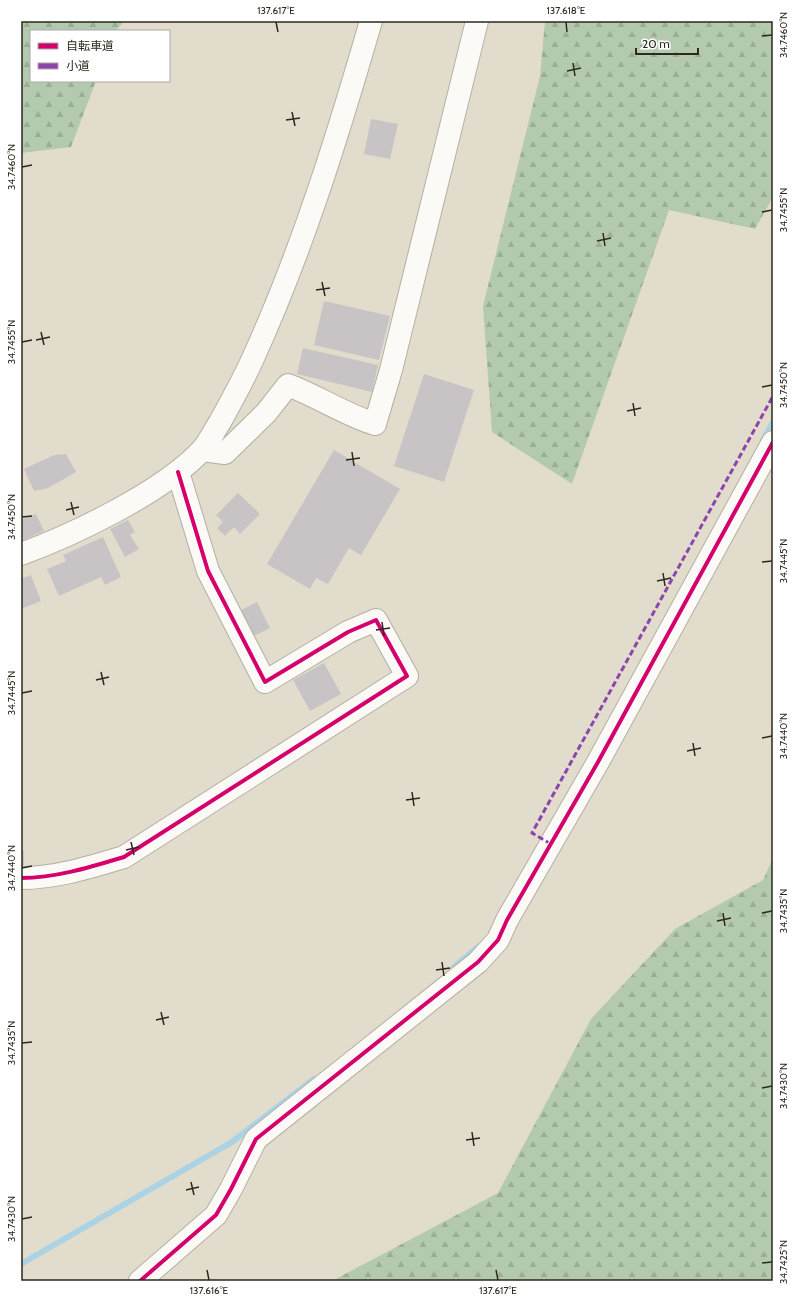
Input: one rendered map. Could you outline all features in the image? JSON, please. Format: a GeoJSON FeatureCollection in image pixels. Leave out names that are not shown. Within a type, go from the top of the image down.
{"type":"FeatureCollection","features":[{"type":"Feature","properties":{"kind":"street"},"geometry":{"type":"LineString","coordinates":[[21,554],[54,542],[133,501],[178,472],[202,450],[239,390],[278,304],[334,147],[371,21]]}},
{"type":"Feature","properties":{"kind":"street"},"geometry":{"type":"LineString","coordinates":[[202,450],[226,453],[266,413],[288,385],[308,393],[351,416],[375,424],[391,370],[478,21]]}},
{"type":"Feature","properties":{"kind":"street"},"geometry":{"type":"LineString","coordinates":[[140,1281],[216,1215],[231,1190],[256,1139],[478,962],[498,940],[507,920],[598,762],[773,442]]}},
{"type":"Feature","properties":{"kind":"street"},"geometry":{"type":"LineString","coordinates":[[21,878],[38,878],[90,867],[124,857],[407,676],[376,620],[348,632],[265,682],[208,571],[178,472]]}},
{"type":"Feature","properties":{"kind":"green space"},"geometry":{"type":"Polygon","coordinates":[[[21,21],[124,21],[117,30],[30,30],[30,82],[96,82],[71,147],[21,153],[21,21]]]}},
{"type":"Feature","properties":{"kind":"green space"},"geometry":{"type":"Polygon","coordinates":[[[545,21],[773,21],[773,197],[755,229],[669,210],[572,484],[492,432],[483,306],[540,76],[545,21]]]}},
{"type":"Feature","properties":{"kind":"green space"},"geometry":{"type":"Polygon","coordinates":[[[773,858],[773,1281],[332,1281],[498,1193],[591,1019],[675,929],[763,880],[773,858]]]}},
{"type":"Feature","properties":{"kind":"building"},"geometry":{"type":"Polygon","coordinates":[[[371,119],[398,124],[390,159],[364,154],[371,119]]]}},
{"type":"Feature","properties":{"kind":"building"},"geometry":{"type":"Polygon","coordinates":[[[324,301],[390,316],[379,360],[314,345],[324,301]]]}},
{"type":"Feature","properties":{"kind":"building"},"geometry":{"type":"Polygon","coordinates":[[[303,348],[378,365],[372,392],[297,374],[303,348]]]}},
{"type":"Feature","properties":{"kind":"building"},"geometry":{"type":"Polygon","coordinates":[[[424,374],[474,390],[444,482],[394,466],[424,374]]]}},
{"type":"Feature","properties":{"kind":"building"},"geometry":{"type":"Polygon","coordinates":[[[334,450],[400,489],[361,555],[349,548],[328,584],[316,578],[310,589],[267,564],[334,450]]]}},
{"type":"Feature","properties":{"kind":"building"},"geometry":{"type":"Polygon","coordinates":[[[66,454],[76,472],[48,488],[34,491],[24,469],[54,455],[66,454]]]}},
{"type":"Feature","properties":{"kind":"building"},"geometry":{"type":"Polygon","coordinates":[[[238,493],[260,514],[240,534],[234,527],[225,536],[217,528],[223,522],[216,515],[238,493]]]}},
{"type":"Feature","properties":{"kind":"building"},"geometry":{"type":"Polygon","coordinates":[[[36,514],[44,531],[21,541],[21,520],[36,514]]]}},
{"type":"Feature","properties":{"kind":"building"},"geometry":{"type":"Polygon","coordinates":[[[128,520],[135,532],[130,535],[139,549],[125,557],[110,529],[128,520]]]}},
{"type":"Feature","properties":{"kind":"building"},"geometry":{"type":"Polygon","coordinates":[[[103,537],[121,577],[105,585],[101,577],[59,596],[47,569],[66,561],[63,555],[103,537]]]}},
{"type":"Feature","properties":{"kind":"building"},"geometry":{"type":"Polygon","coordinates":[[[31,575],[41,601],[21,609],[21,579],[31,575]]]}},
{"type":"Feature","properties":{"kind":"building"},"geometry":{"type":"Polygon","coordinates":[[[257,602],[270,628],[254,636],[241,610],[257,602]]]}},
{"type":"Feature","properties":{"kind":"building"},"geometry":{"type":"Polygon","coordinates":[[[324,663],[341,694],[310,711],[293,680],[324,663]]]}},
{"type":"Feature","properties":{"kind":"building"},"geometry":{"type":"Polygon","coordinates":[[[21,851],[24,851],[24,869],[21,869],[21,851]]]}},
{"type":"Feature","properties":{"kind":"waterway"},"geometry":{"type":"LineString","coordinates":[[763,440],[773,422]]}},
{"type":"Feature","properties":{"kind":"waterway"},"geometry":{"type":"LineString","coordinates":[[454,967],[478,947]]}},
{"type":"Feature","properties":{"kind":"waterway"},"geometry":{"type":"LineString","coordinates":[[21,1264],[232,1142],[314,1079]]}},
{"type":"Feature","properties":{"kind":"marked path"},"geometry":{"type":"LineString","coordinates":[[551,844],[532,833],[773,396]]}},
{"type":"Feature","properties":{"kind":"cycle path"},"geometry":{"type":"LineString","coordinates":[[140,1281],[216,1215],[256,1139],[478,962],[498,940],[507,920],[598,762],[773,442]]}},
{"type":"Feature","properties":{"kind":"cycle path"},"geometry":{"type":"LineString","coordinates":[[21,878],[34,878],[60,874],[124,857],[407,676],[376,620],[348,632],[265,682],[208,571],[178,472]]}}]}
